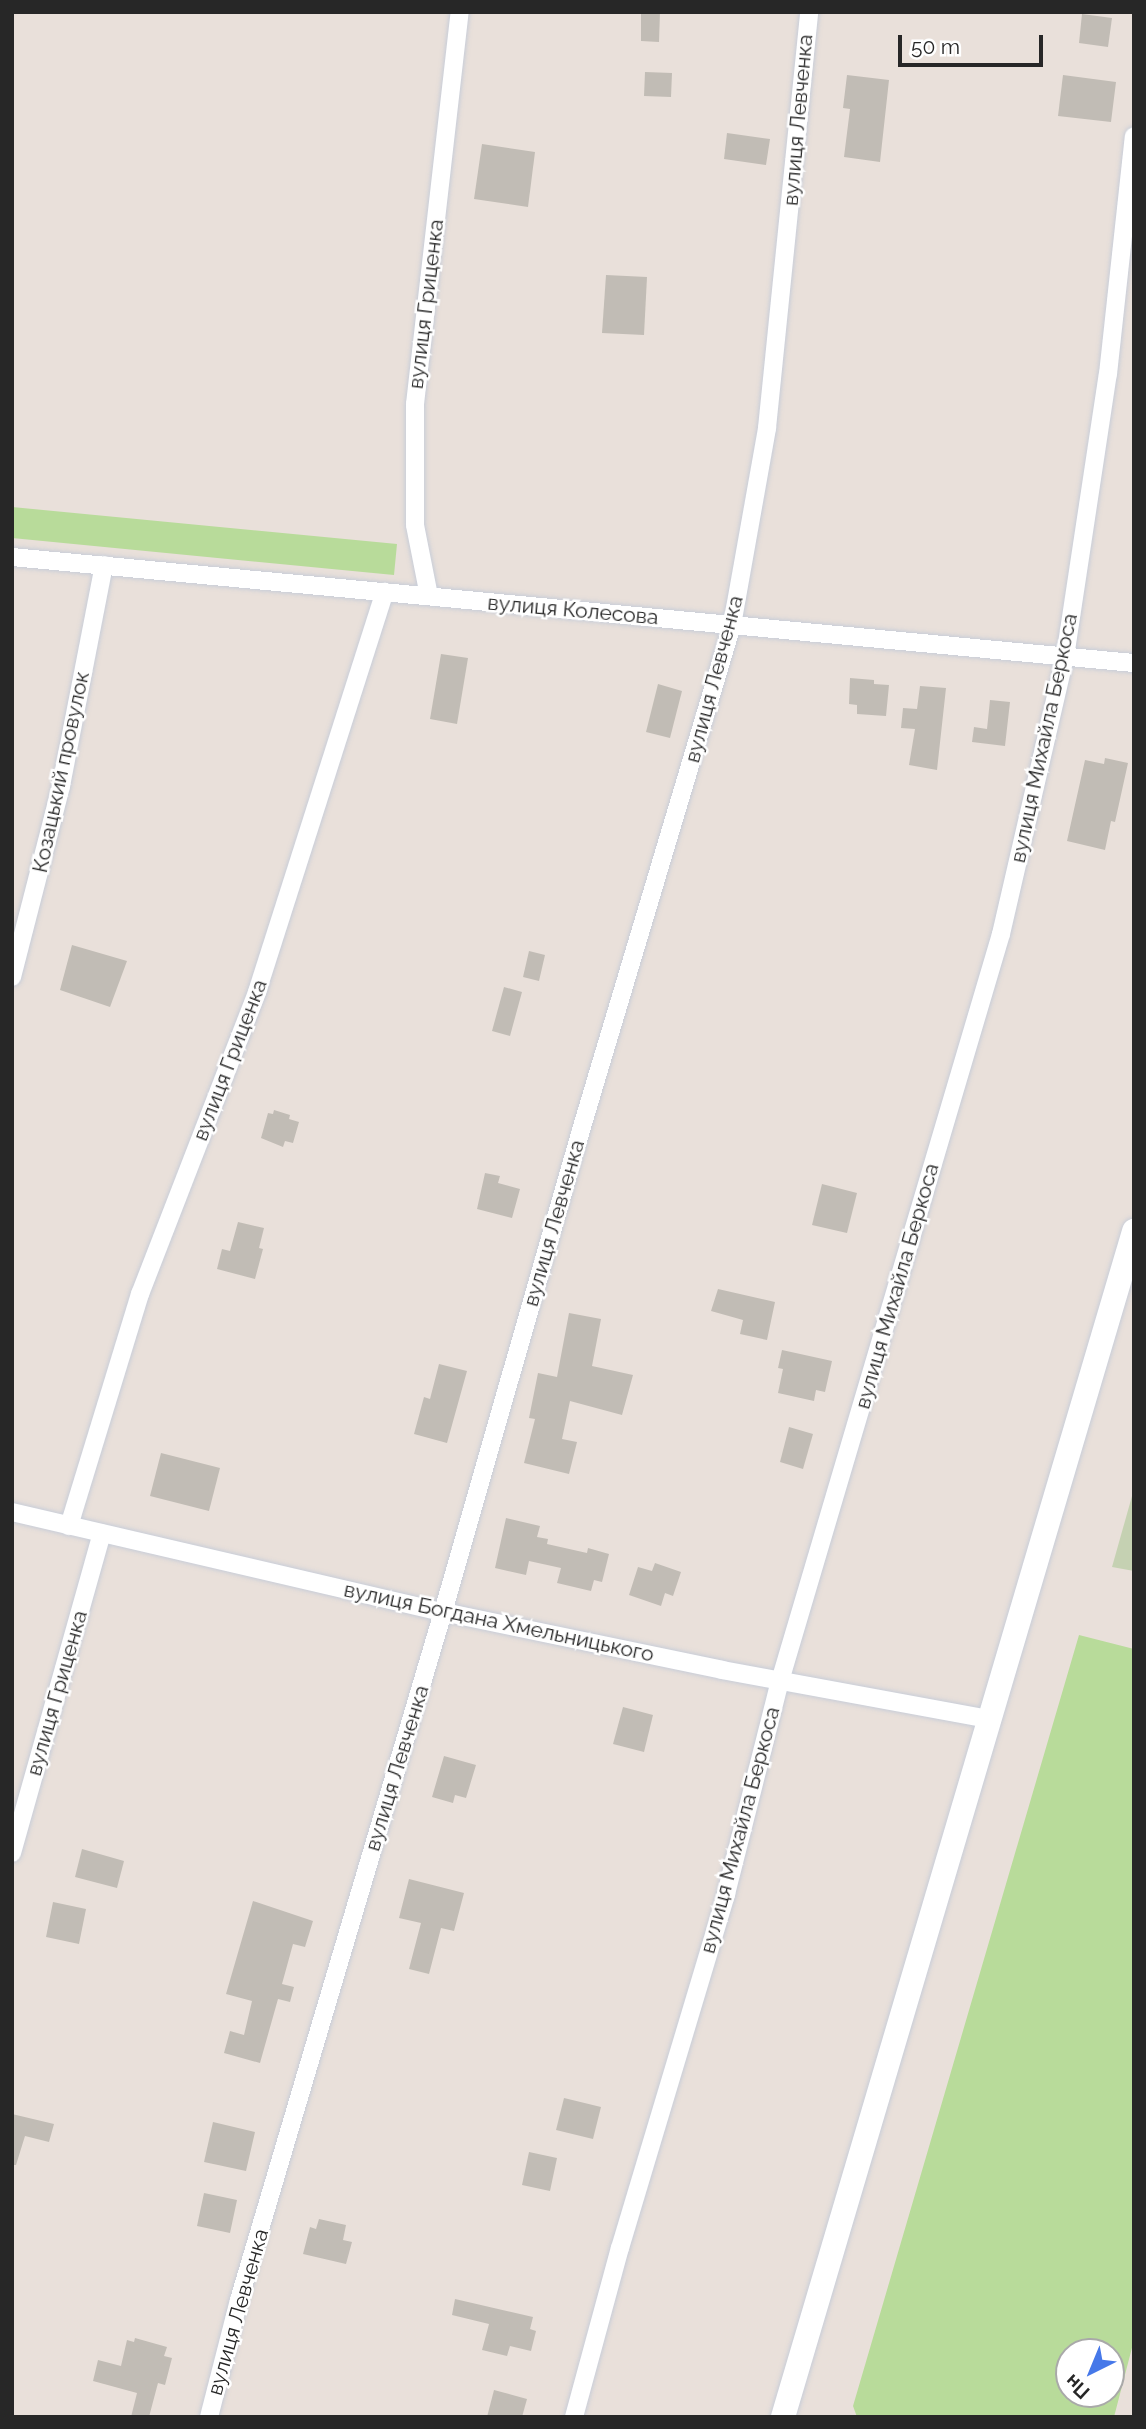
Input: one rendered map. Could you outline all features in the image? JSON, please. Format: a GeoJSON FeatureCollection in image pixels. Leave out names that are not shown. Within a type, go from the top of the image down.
{"type":"FeatureCollection","features":[{"type":"Feature","properties":{"kind":"main road"},"geometry":{"type":"LineString","coordinates":[[783,2417],[1134,1231]]}},
{"type":"Feature","properties":{"kind":"street","name":"вулиця Гриценка"},"geometry":{"type":"LineString","coordinates":[[429,596],[415,525],[415,404],[460,12]]}},
{"type":"Feature","properties":{"kind":"street","name":"вулиця Левченка"},"geometry":{"type":"LineString","coordinates":[[209,2417],[247,2274],[443,1612],[581,1130],[732,625],[767,428],[808,12]]}},
{"type":"Feature","properties":{"kind":"street","name":"вулиця Михайла Беркоса"},"geometry":{"type":"LineString","coordinates":[[574,2417],[620,2248],[726,1894],[780,1681],[1000,934],[1065,657],[1108,374],[1134,136]]}},
{"type":"Feature","properties":{"kind":"street","name":"вулиця Колесова"},"geometry":{"type":"LineString","coordinates":[[12,556],[1134,663]]}},
{"type":"Feature","properties":{"kind":"street","name":"Козацький провулок"},"geometry":{"type":"LineString","coordinates":[[12,977],[61,786],[104,565]]}},
{"type":"Feature","properties":{"kind":"street","name":"вулиця Гриценка"},"geometry":{"type":"LineString","coordinates":[[69,1526],[140,1294],[257,992],[385,592]]}},
{"type":"Feature","properties":{"kind":"street","name":"вулиця Богдана Хмельницького"},"geometry":{"type":"LineString","coordinates":[[12,1512],[443,1612],[780,1681],[989,1719]]}},
{"type":"Feature","properties":{"kind":"street","name":"вулиця Гриценка"},"geometry":{"type":"LineString","coordinates":[[12,1853],[102,1533]]}},
{"type":"Feature","properties":{"kind":"green space"},"geometry":{"type":"Polygon","coordinates":[[[12,507],[397,544],[394,575],[12,538],[12,507]]]}},
{"type":"Feature","properties":{"kind":"green space"},"geometry":{"type":"Polygon","coordinates":[[[1134,1489],[1134,1571],[1112,1567],[1134,1489]]]}},
{"type":"Feature","properties":{"kind":"green space"},"geometry":{"type":"Polygon","coordinates":[[[1079,1635],[1134,1649],[1134,2340],[1125,2375],[1125,2338],[1055,2338],[1055,2408],[1116,2408],[1114,2417],[857,2417],[853,2406],[1079,1635]]]}},
{"type":"Feature","properties":{"kind":"building"},"geometry":{"type":"Polygon","coordinates":[[[641,12],[660,12],[659,42],[641,41],[641,12]]]}},
{"type":"Feature","properties":{"kind":"building"},"geometry":{"type":"Polygon","coordinates":[[[1082,14],[1112,18],[1108,47],[1079,43],[1082,14]]]}},
{"type":"Feature","properties":{"kind":"building"},"geometry":{"type":"Polygon","coordinates":[[[645,72],[672,73],[671,97],[644,96],[645,72]]]}},
{"type":"Feature","properties":{"kind":"building"},"geometry":{"type":"Polygon","coordinates":[[[847,75],[889,80],[880,162],[844,157],[850,109],[843,108],[847,75]]]}},
{"type":"Feature","properties":{"kind":"building"},"geometry":{"type":"Polygon","coordinates":[[[1063,75],[1116,82],[1111,122],[1058,116],[1063,75]]]}},
{"type":"Feature","properties":{"kind":"building"},"geometry":{"type":"Polygon","coordinates":[[[727,133],[770,139],[766,165],[724,159],[727,133]]]}},
{"type":"Feature","properties":{"kind":"building"},"geometry":{"type":"Polygon","coordinates":[[[482,144],[535,152],[528,207],[474,199],[482,144]]]}},
{"type":"Feature","properties":{"kind":"building"},"geometry":{"type":"Polygon","coordinates":[[[606,275],[647,277],[644,335],[602,333],[606,275]]]}},
{"type":"Feature","properties":{"kind":"building"},"geometry":{"type":"Polygon","coordinates":[[[441,654],[468,658],[457,724],[430,719],[441,654]]]}},
{"type":"Feature","properties":{"kind":"building"},"geometry":{"type":"Polygon","coordinates":[[[850,678],[874,680],[874,684],[889,685],[886,716],[857,714],[857,705],[849,704],[850,678]]]}},
{"type":"Feature","properties":{"kind":"building"},"geometry":{"type":"Polygon","coordinates":[[[658,684],[682,691],[670,738],[646,732],[658,684]]]}},
{"type":"Feature","properties":{"kind":"building"},"geometry":{"type":"Polygon","coordinates":[[[920,686],[946,688],[937,770],[909,765],[915,729],[901,728],[903,708],[917,709],[920,686]]]}},
{"type":"Feature","properties":{"kind":"building"},"geometry":{"type":"Polygon","coordinates":[[[990,700],[1010,702],[1005,746],[972,742],[974,727],[987,729],[990,700]]]}},
{"type":"Feature","properties":{"kind":"building"},"geometry":{"type":"Polygon","coordinates":[[[1105,758],[1128,763],[1115,822],[1111,821],[1105,850],[1067,841],[1085,760],[1104,764],[1105,758]]]}},
{"type":"Feature","properties":{"kind":"building"},"geometry":{"type":"Polygon","coordinates":[[[72,945],[127,961],[110,1007],[60,990],[72,945]]]}},
{"type":"Feature","properties":{"kind":"building"},"geometry":{"type":"Polygon","coordinates":[[[529,951],[545,955],[539,981],[523,977],[529,951]]]}},
{"type":"Feature","properties":{"kind":"building"},"geometry":{"type":"Polygon","coordinates":[[[504,987],[522,992],[510,1036],[492,1031],[504,987]]]}},
{"type":"Feature","properties":{"kind":"building"},"geometry":{"type":"Polygon","coordinates":[[[274,1110],[290,1115],[289,1119],[299,1122],[293,1143],[285,1141],[283,1147],[261,1138],[268,1113],[273,1114],[274,1110]]]}},
{"type":"Feature","properties":{"kind":"building"},"geometry":{"type":"Polygon","coordinates":[[[485,1173],[500,1176],[498,1183],[520,1189],[512,1218],[477,1209],[485,1173]]]}},
{"type":"Feature","properties":{"kind":"building"},"geometry":{"type":"Polygon","coordinates":[[[822,1184],[857,1193],[847,1233],[812,1225],[822,1184]]]}},
{"type":"Feature","properties":{"kind":"building"},"geometry":{"type":"Polygon","coordinates":[[[238,1222],[264,1228],[259,1248],[263,1249],[255,1279],[217,1269],[222,1249],[230,1251],[238,1222]]]}},
{"type":"Feature","properties":{"kind":"building"},"geometry":{"type":"Polygon","coordinates":[[[718,1289],[775,1302],[767,1340],[740,1334],[743,1320],[711,1311],[718,1289]]]}},
{"type":"Feature","properties":{"kind":"building"},"geometry":{"type":"Polygon","coordinates":[[[569,1313],[601,1319],[592,1366],[633,1375],[622,1415],[570,1401],[562,1439],[577,1442],[569,1474],[524,1463],[535,1419],[529,1418],[538,1373],[557,1377],[569,1313]]]}},
{"type":"Feature","properties":{"kind":"building"},"geometry":{"type":"Polygon","coordinates":[[[782,1350],[832,1361],[825,1392],[816,1390],[814,1401],[778,1393],[783,1369],[778,1368],[782,1350]]]}},
{"type":"Feature","properties":{"kind":"building"},"geometry":{"type":"Polygon","coordinates":[[[439,1364],[467,1371],[447,1443],[414,1434],[424,1397],[430,1399],[439,1364]]]}},
{"type":"Feature","properties":{"kind":"building"},"geometry":{"type":"Polygon","coordinates":[[[789,1427],[813,1434],[803,1469],[780,1462],[789,1427]]]}},
{"type":"Feature","properties":{"kind":"building"},"geometry":{"type":"Polygon","coordinates":[[[161,1453],[220,1468],[209,1511],[150,1496],[161,1453]]]}},
{"type":"Feature","properties":{"kind":"building"},"geometry":{"type":"Polygon","coordinates":[[[506,1518],[540,1526],[537,1537],[548,1539],[547,1544],[587,1553],[588,1548],[609,1554],[602,1582],[594,1580],[591,1591],[557,1583],[561,1568],[529,1561],[526,1575],[495,1568],[506,1518]]]}},
{"type":"Feature","properties":{"kind":"building"},"geometry":{"type":"Polygon","coordinates":[[[655,1563],[681,1572],[673,1596],[665,1593],[661,1606],[629,1595],[638,1567],[652,1571],[655,1563]]]}},
{"type":"Feature","properties":{"kind":"building"},"geometry":{"type":"Polygon","coordinates":[[[623,1707],[653,1715],[644,1752],[613,1744],[623,1707]]]}},
{"type":"Feature","properties":{"kind":"building"},"geometry":{"type":"Polygon","coordinates":[[[444,1756],[476,1765],[466,1798],[455,1795],[453,1803],[432,1797],[444,1756]]]}},
{"type":"Feature","properties":{"kind":"building"},"geometry":{"type":"Polygon","coordinates":[[[82,1849],[124,1861],[117,1888],[75,1877],[82,1849]]]}},
{"type":"Feature","properties":{"kind":"building"},"geometry":{"type":"Polygon","coordinates":[[[409,1879],[464,1893],[454,1931],[441,1928],[429,1974],[409,1969],[421,1923],[399,1918],[409,1879]]]}},
{"type":"Feature","properties":{"kind":"building"},"geometry":{"type":"Polygon","coordinates":[[[253,1901],[313,1921],[305,1947],[293,1944],[282,1984],[294,1987],[290,2002],[278,1999],[260,2063],[224,2053],[230,2031],[244,2035],[252,2001],[226,1994],[253,1901]]]}},
{"type":"Feature","properties":{"kind":"building"},"geometry":{"type":"Polygon","coordinates":[[[53,1902],[86,1909],[79,1944],[46,1937],[53,1902]]]}},
{"type":"Feature","properties":{"kind":"building"},"geometry":{"type":"Polygon","coordinates":[[[564,2098],[601,2107],[593,2139],[556,2130],[564,2098]]]}},
{"type":"Feature","properties":{"kind":"building"},"geometry":{"type":"Polygon","coordinates":[[[12,2114],[54,2124],[49,2142],[25,2136],[16,2165],[12,2165],[12,2114]]]}},
{"type":"Feature","properties":{"kind":"building"},"geometry":{"type":"Polygon","coordinates":[[[213,2122],[255,2132],[246,2171],[204,2162],[213,2122]]]}},
{"type":"Feature","properties":{"kind":"building"},"geometry":{"type":"Polygon","coordinates":[[[529,2152],[557,2158],[550,2191],[522,2185],[529,2152]]]}},
{"type":"Feature","properties":{"kind":"building"},"geometry":{"type":"Polygon","coordinates":[[[204,2193],[237,2200],[230,2233],[197,2226],[204,2193]]]}},
{"type":"Feature","properties":{"kind":"building"},"geometry":{"type":"Polygon","coordinates":[[[319,2219],[346,2225],[343,2240],[352,2242],[346,2264],[303,2254],[310,2227],[316,2229],[319,2219]]]}},
{"type":"Feature","properties":{"kind":"building"},"geometry":{"type":"Polygon","coordinates":[[[455,2299],[533,2317],[530,2329],[536,2331],[531,2351],[510,2346],[507,2356],[482,2350],[489,2324],[452,2315],[455,2299]]]}},
{"type":"Feature","properties":{"kind":"building"},"geometry":{"type":"Polygon","coordinates":[[[135,2338],[167,2347],[164,2356],[172,2358],[165,2385],[158,2383],[149,2417],[131,2417],[137,2393],[93,2381],[98,2360],[121,2366],[127,2340],[134,2342],[135,2338]]]}},
{"type":"Feature","properties":{"kind":"building"},"geometry":{"type":"Polygon","coordinates":[[[494,2390],[527,2399],[522,2417],[487,2417],[494,2390]]]}}]}
